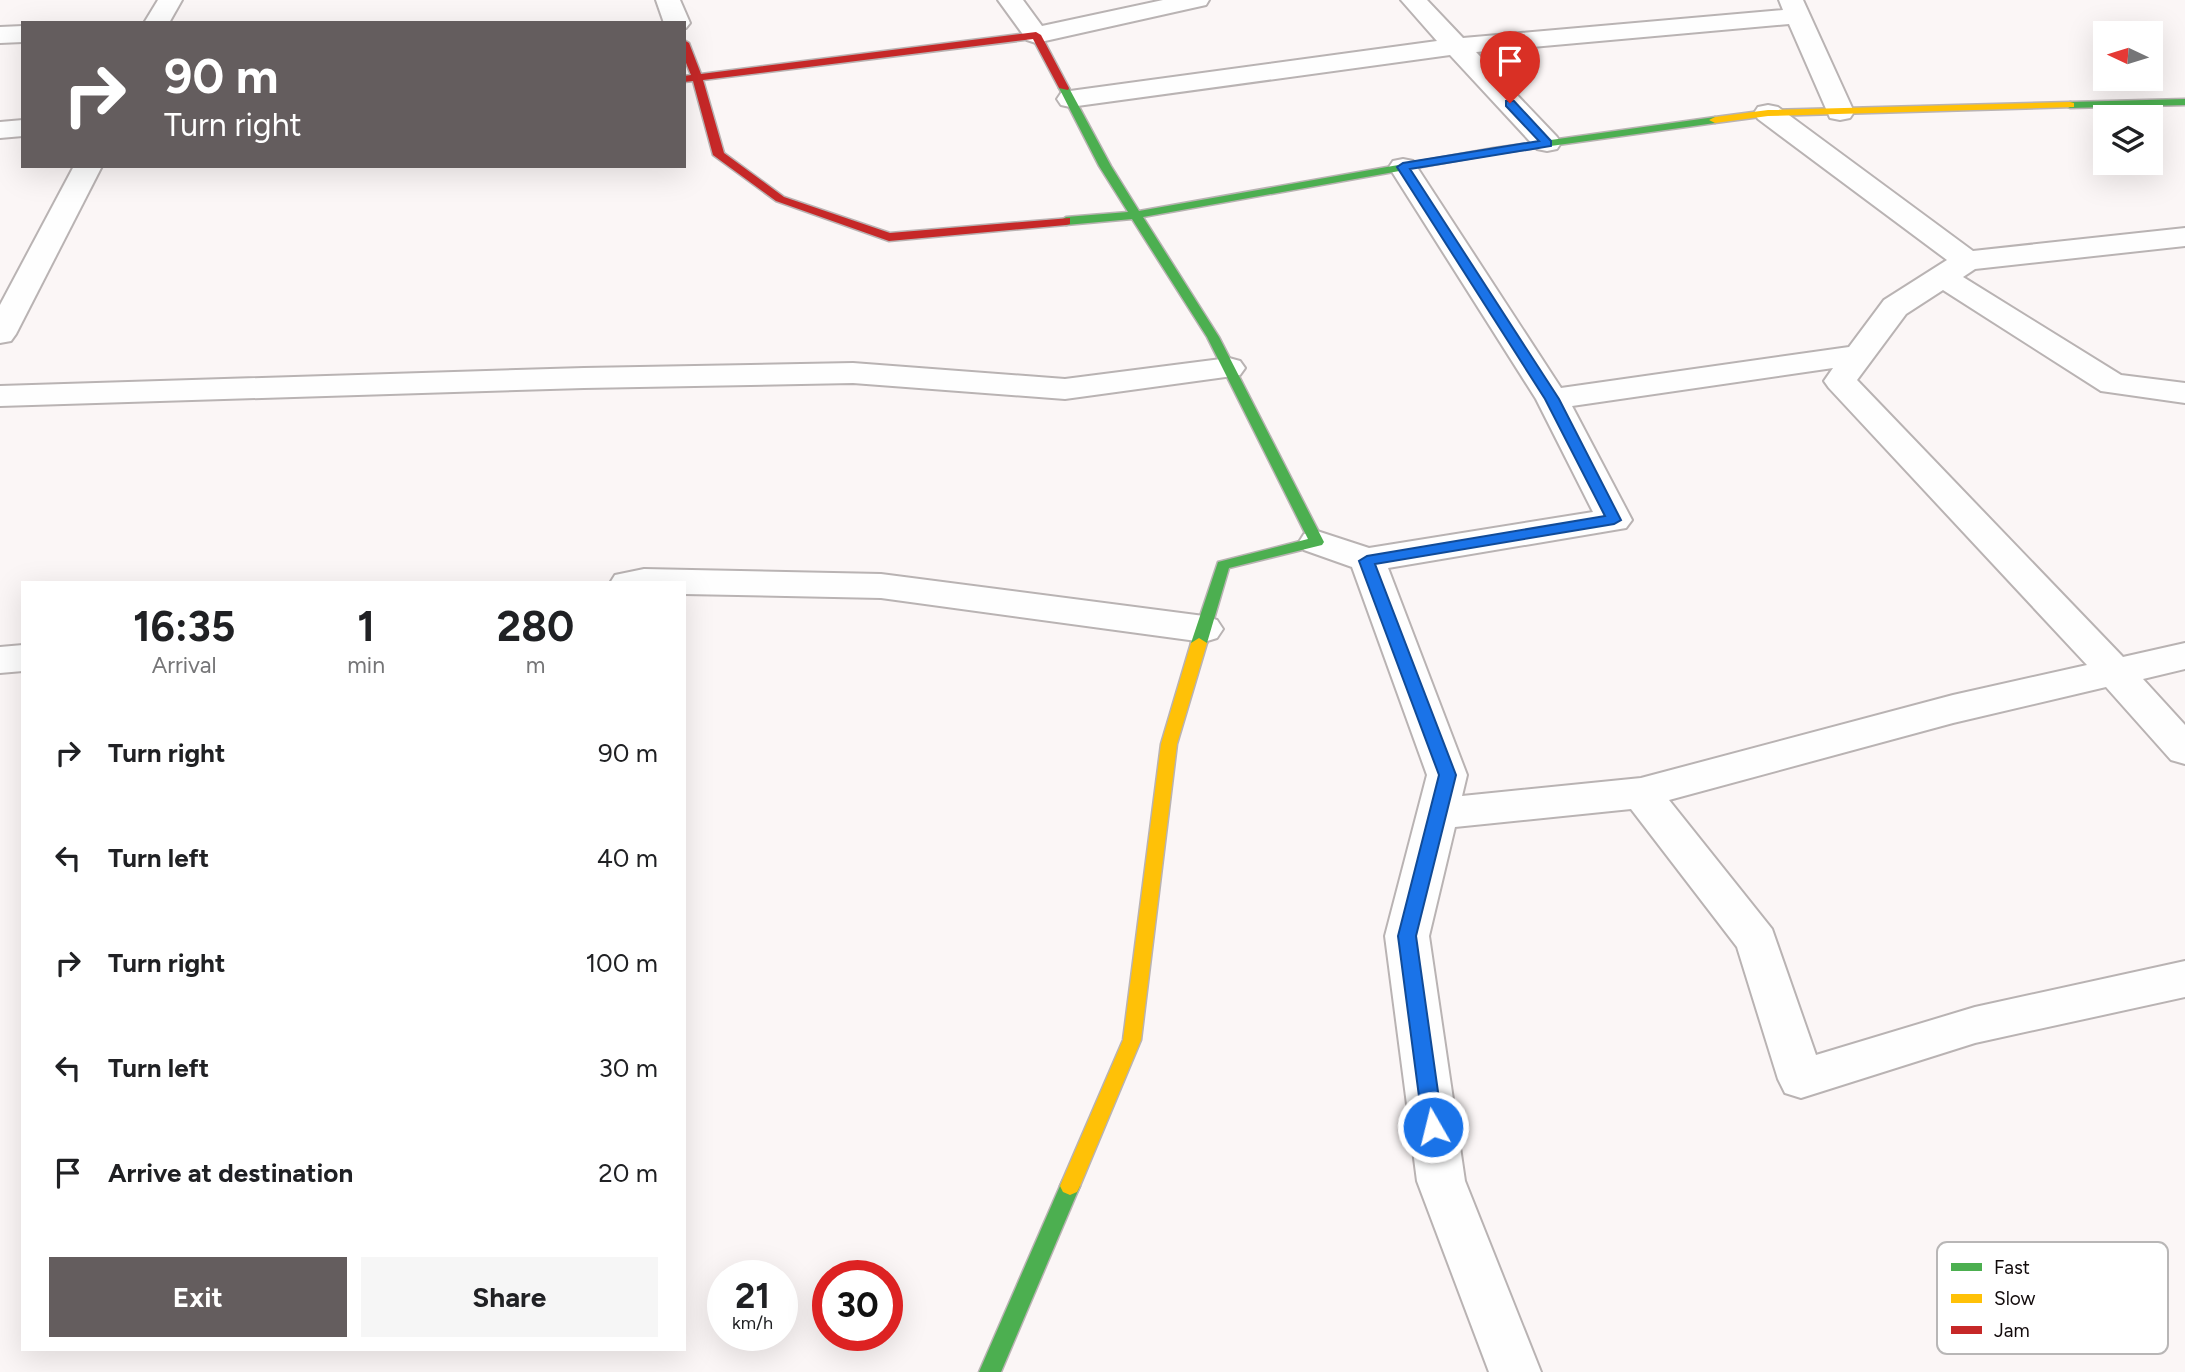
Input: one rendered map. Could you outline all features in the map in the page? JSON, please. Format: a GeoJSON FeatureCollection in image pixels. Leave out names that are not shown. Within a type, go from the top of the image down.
{"type":"FeatureCollection","features":[{"type":"Feature","properties":{"kind":"street"},"geometry":{"type":"LineString","coordinates":[[157,21],[170,0]]}},
{"type":"Feature","properties":{"kind":"street"},"geometry":{"type":"LineString","coordinates":[[668,0],[676,21]]}},
{"type":"Feature","properties":{"kind":"street"},"geometry":{"type":"LineString","coordinates":[[1010,0],[1035,35],[1105,166],[1213,337],[1317,542]]}},
{"type":"Feature","properties":{"kind":"street"},"geometry":{"type":"LineString","coordinates":[[691,78],[1035,35],[1197,0]]}},
{"type":"Feature","properties":{"kind":"street"},"geometry":{"type":"LineString","coordinates":[[1413,0],[1547,143]]}},
{"type":"Feature","properties":{"kind":"street"},"geometry":{"type":"LineString","coordinates":[[1070,99],[1458,46],[1795,8],[1840,112]]}},
{"type":"Feature","properties":{"kind":"street"},"geometry":{"type":"LineString","coordinates":[[0,35],[21,34]]}},
{"type":"Feature","properties":{"kind":"street"},"geometry":{"type":"LineString","coordinates":[[686,53],[691,78],[719,155],[780,199],[889,237],[1136,215],[1547,143],[1768,113],[2185,102]]}},
{"type":"Feature","properties":{"kind":"street"},"geometry":{"type":"LineString","coordinates":[[1768,113],[1955,269],[2112,384],[2185,393]]}},
{"type":"Feature","properties":{"kind":"street"},"geometry":{"type":"LineString","coordinates":[[0,130],[21,128]]}},
{"type":"Feature","properties":{"kind":"street"},"geometry":{"type":"LineString","coordinates":[[990,1372],[1132,1040],[1169,744],[1223,565],[1317,542],[1367,561],[1614,520],[1552,399],[1403,167]]}},
{"type":"Feature","properties":{"kind":"street"},"geometry":{"type":"LineString","coordinates":[[0,334],[87,168]]}},
{"type":"Feature","properties":{"kind":"street"},"geometry":{"type":"LineString","coordinates":[[2185,237],[1955,269],[1895,307],[1840,381],[2060,610],[2185,750]]}},
{"type":"Feature","properties":{"kind":"street"},"geometry":{"type":"LineString","coordinates":[[1552,399],[1859,355]]}},
{"type":"Feature","properties":{"kind":"street"},"geometry":{"type":"LineString","coordinates":[[0,396],[584,378],[853,373],[1065,389],[1228,368]]}},
{"type":"Feature","properties":{"kind":"street"},"geometry":{"type":"LineString","coordinates":[[1367,561],[1447,775],[1407,936],[1441,1181],[1515,1372]]}},
{"type":"Feature","properties":{"kind":"street"},"geometry":{"type":"LineString","coordinates":[[686,582],[880,586],[1204,629]]}},
{"type":"Feature","properties":{"kind":"street"},"geometry":{"type":"LineString","coordinates":[[1438,814],[1641,793],[1954,709],[2114,670],[2185,656]]}},
{"type":"Feature","properties":{"kind":"street"},"geometry":{"type":"LineString","coordinates":[[0,660],[21,658]]}},
{"type":"Feature","properties":{"kind":"street"},"geometry":{"type":"LineString","coordinates":[[1641,793],[1757,941],[1801,1079],[1975,1025],[2185,979]]}},
{"type":"Feature","properties":{"kind":"traffic: fast"},"geometry":{"type":"LineString","coordinates":[[1064,88],[1105,166],[1213,337],[1317,542],[1223,565],[1199,643]]}},
{"type":"Feature","properties":{"kind":"traffic: fast"},"geometry":{"type":"LineString","coordinates":[[2070,105],[2185,102]]}},
{"type":"Feature","properties":{"kind":"traffic: fast"},"geometry":{"type":"LineString","coordinates":[[1066,221],[1136,215],[1494,151],[1715,120]]}},
{"type":"Feature","properties":{"kind":"traffic: fast"},"geometry":{"type":"LineString","coordinates":[[990,1372],[1070,1186]]}},
{"type":"Feature","properties":{"kind":"traffic: slow"},"geometry":{"type":"LineString","coordinates":[[1715,120],[1768,113],[2070,105]]}},
{"type":"Feature","properties":{"kind":"traffic: slow"},"geometry":{"type":"LineString","coordinates":[[1070,1186],[1132,1040],[1169,744],[1199,643]]}},
{"type":"Feature","properties":{"kind":"traffic: jam"},"geometry":{"type":"LineString","coordinates":[[686,79],[1036,35],[1064,88]]}},
{"type":"Feature","properties":{"kind":"traffic: jam"},"geometry":{"type":"LineString","coordinates":[[686,48],[719,155],[780,199],[889,237],[1066,221]]}},
{"type":"Feature","properties":{"kind":"route"},"geometry":{"type":"LineString","coordinates":[[1433,1127],[1407,936],[1447,775],[1367,561],[1614,520],[1552,399],[1403,167],[1547,143],[1510,103]]}}]}
